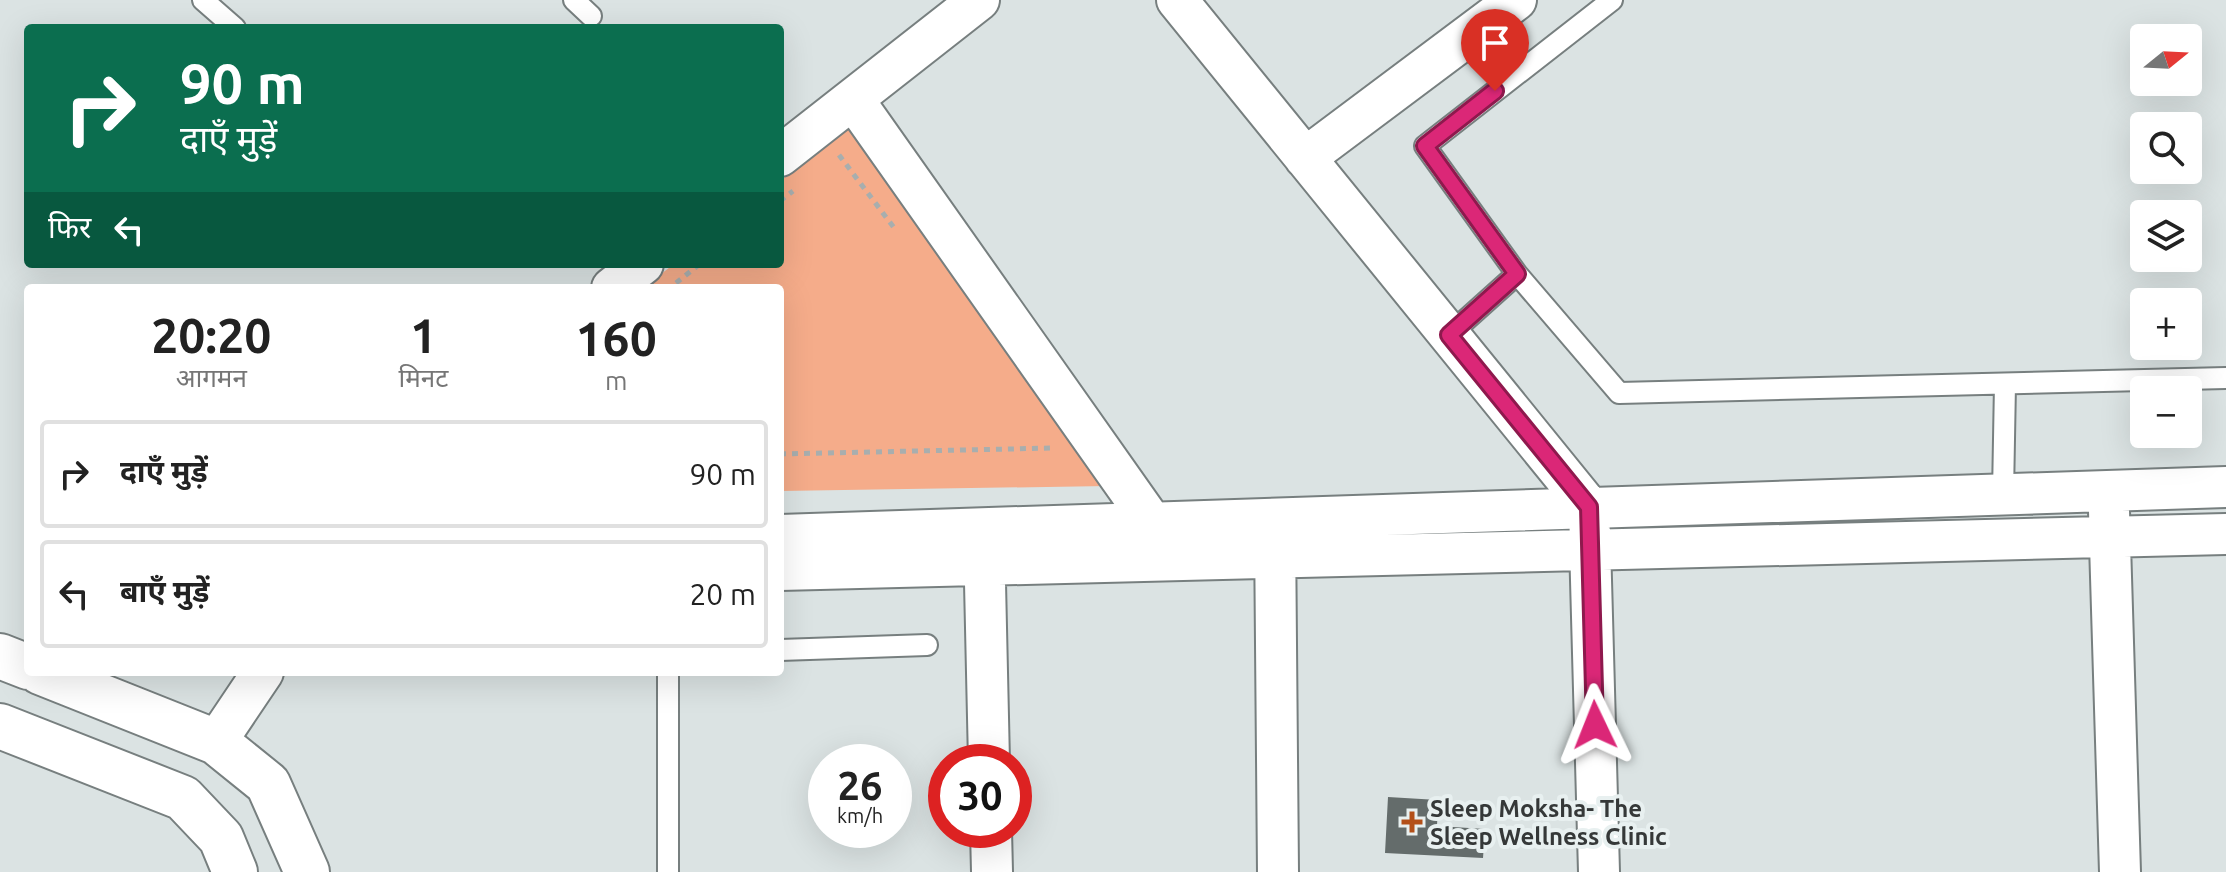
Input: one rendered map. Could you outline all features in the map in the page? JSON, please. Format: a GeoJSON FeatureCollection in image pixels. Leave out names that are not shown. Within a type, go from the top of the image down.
{"type":"FeatureCollection","features":[{"type":"Feature","properties":{"kind":"street"},"geometry":{"type":"LineString","coordinates":[[792,169],[853,99],[979,0]]}},
{"type":"Feature","properties":{"kind":"street"},"geometry":{"type":"LineString","coordinates":[[1177,0],[1589,507],[1599,872]]}},
{"type":"Feature","properties":{"kind":"street"},"geometry":{"type":"LineString","coordinates":[[1305,158],[1516,0]]}},
{"type":"Feature","properties":{"kind":"street"},"geometry":{"type":"LineString","coordinates":[[853,99],[1150,520]]}},
{"type":"Feature","properties":{"kind":"street"},"geometry":{"type":"LineString","coordinates":[[617,284],[638,268]]}},
{"type":"Feature","properties":{"kind":"street"},"geometry":{"type":"LineString","coordinates":[[784,535],[1150,520],[2226,487]]}},
{"type":"Feature","properties":{"kind":"street"},"geometry":{"type":"LineString","coordinates":[[2108,491],[2120,872]]}},
{"type":"Feature","properties":{"kind":"street"},"geometry":{"type":"LineString","coordinates":[[1275,517],[1278,872]]}},
{"type":"Feature","properties":{"kind":"street"},"geometry":{"type":"LineString","coordinates":[[984,526],[989,744]]}},
{"type":"Feature","properties":{"kind":"street"},"geometry":{"type":"LineString","coordinates":[[784,570],[2226,534]]}},
{"type":"Feature","properties":{"kind":"street"},"geometry":{"type":"LineString","coordinates":[[0,656],[24,665]]}},
{"type":"Feature","properties":{"kind":"street"},"geometry":{"type":"LineString","coordinates":[[50,676],[216,742],[268,784],[302,870]]}},
{"type":"Feature","properties":{"kind":"street"},"geometry":{"type":"LineString","coordinates":[[216,742],[260,676]]}},
{"type":"Feature","properties":{"kind":"street"},"geometry":{"type":"LineString","coordinates":[[0,726],[183,798],[221,838],[235,872]]}},
{"type":"Feature","properties":{"kind":"street"},"geometry":{"type":"LineString","coordinates":[[991,848],[992,872]]}},
{"type":"Feature","properties":{"kind":"lane"},"geometry":{"type":"LineString","coordinates":[[203,0],[230,24]]}},
{"type":"Feature","properties":{"kind":"lane"},"geometry":{"type":"LineString","coordinates":[[574,0],[591,16]]}},
{"type":"Feature","properties":{"kind":"lane"},"geometry":{"type":"LineString","coordinates":[[1612,0],[1425,146],[1517,274],[1619,393],[2226,378]]}},
{"type":"Feature","properties":{"kind":"lane"},"geometry":{"type":"LineString","coordinates":[[1449,335],[1517,274]]}},
{"type":"Feature","properties":{"kind":"lane"},"geometry":{"type":"LineString","coordinates":[[2003,494],[2005,384]]}},
{"type":"Feature","properties":{"kind":"lane"},"geometry":{"type":"LineString","coordinates":[[784,650],[927,645]]}},
{"type":"Feature","properties":{"kind":"lane"},"geometry":{"type":"LineString","coordinates":[[668,676],[668,872]]}},
{"type":"Feature","properties":{"kind":"path"},"geometry":{"type":"LineString","coordinates":[[828,164],[840,155],[897,231]]}},
{"type":"Feature","properties":{"kind":"path"},"geometry":{"type":"LineString","coordinates":[[784,190],[792,169]]}},
{"type":"Feature","properties":{"kind":"path"},"geometry":{"type":"LineString","coordinates":[[675,284],[695,268]]}},
{"type":"Feature","properties":{"kind":"path"},"geometry":{"type":"LineString","coordinates":[[784,454],[1059,448],[1049,435]]}},
{"type":"Feature","properties":{"kind":"shaded area"},"geometry":{"type":"Polygon","coordinates":[[[849,127],[1107,486],[784,491],[784,284],[648,284],[669,268],[784,268],[784,178],[849,127]]]}},
{"type":"Feature","properties":{"kind":"building"},"geometry":{"type":"Polygon","coordinates":[[[1388,797],[1438,800],[1437,826],[1485,829],[1483,858],[1385,853],[1388,797]]]}},
{"type":"Feature","properties":{"kind":"place","name":"Sleep Moksha- The Sleep Wellness Clinic"},"geometry":{"type":"Point","coordinates":[1412,822]}},
{"type":"Feature","properties":{"kind":"route"},"geometry":{"type":"LineString","coordinates":[[1495,91],[1425,146],[1517,274],[1449,335],[1589,507],[1595,725]]}}]}
